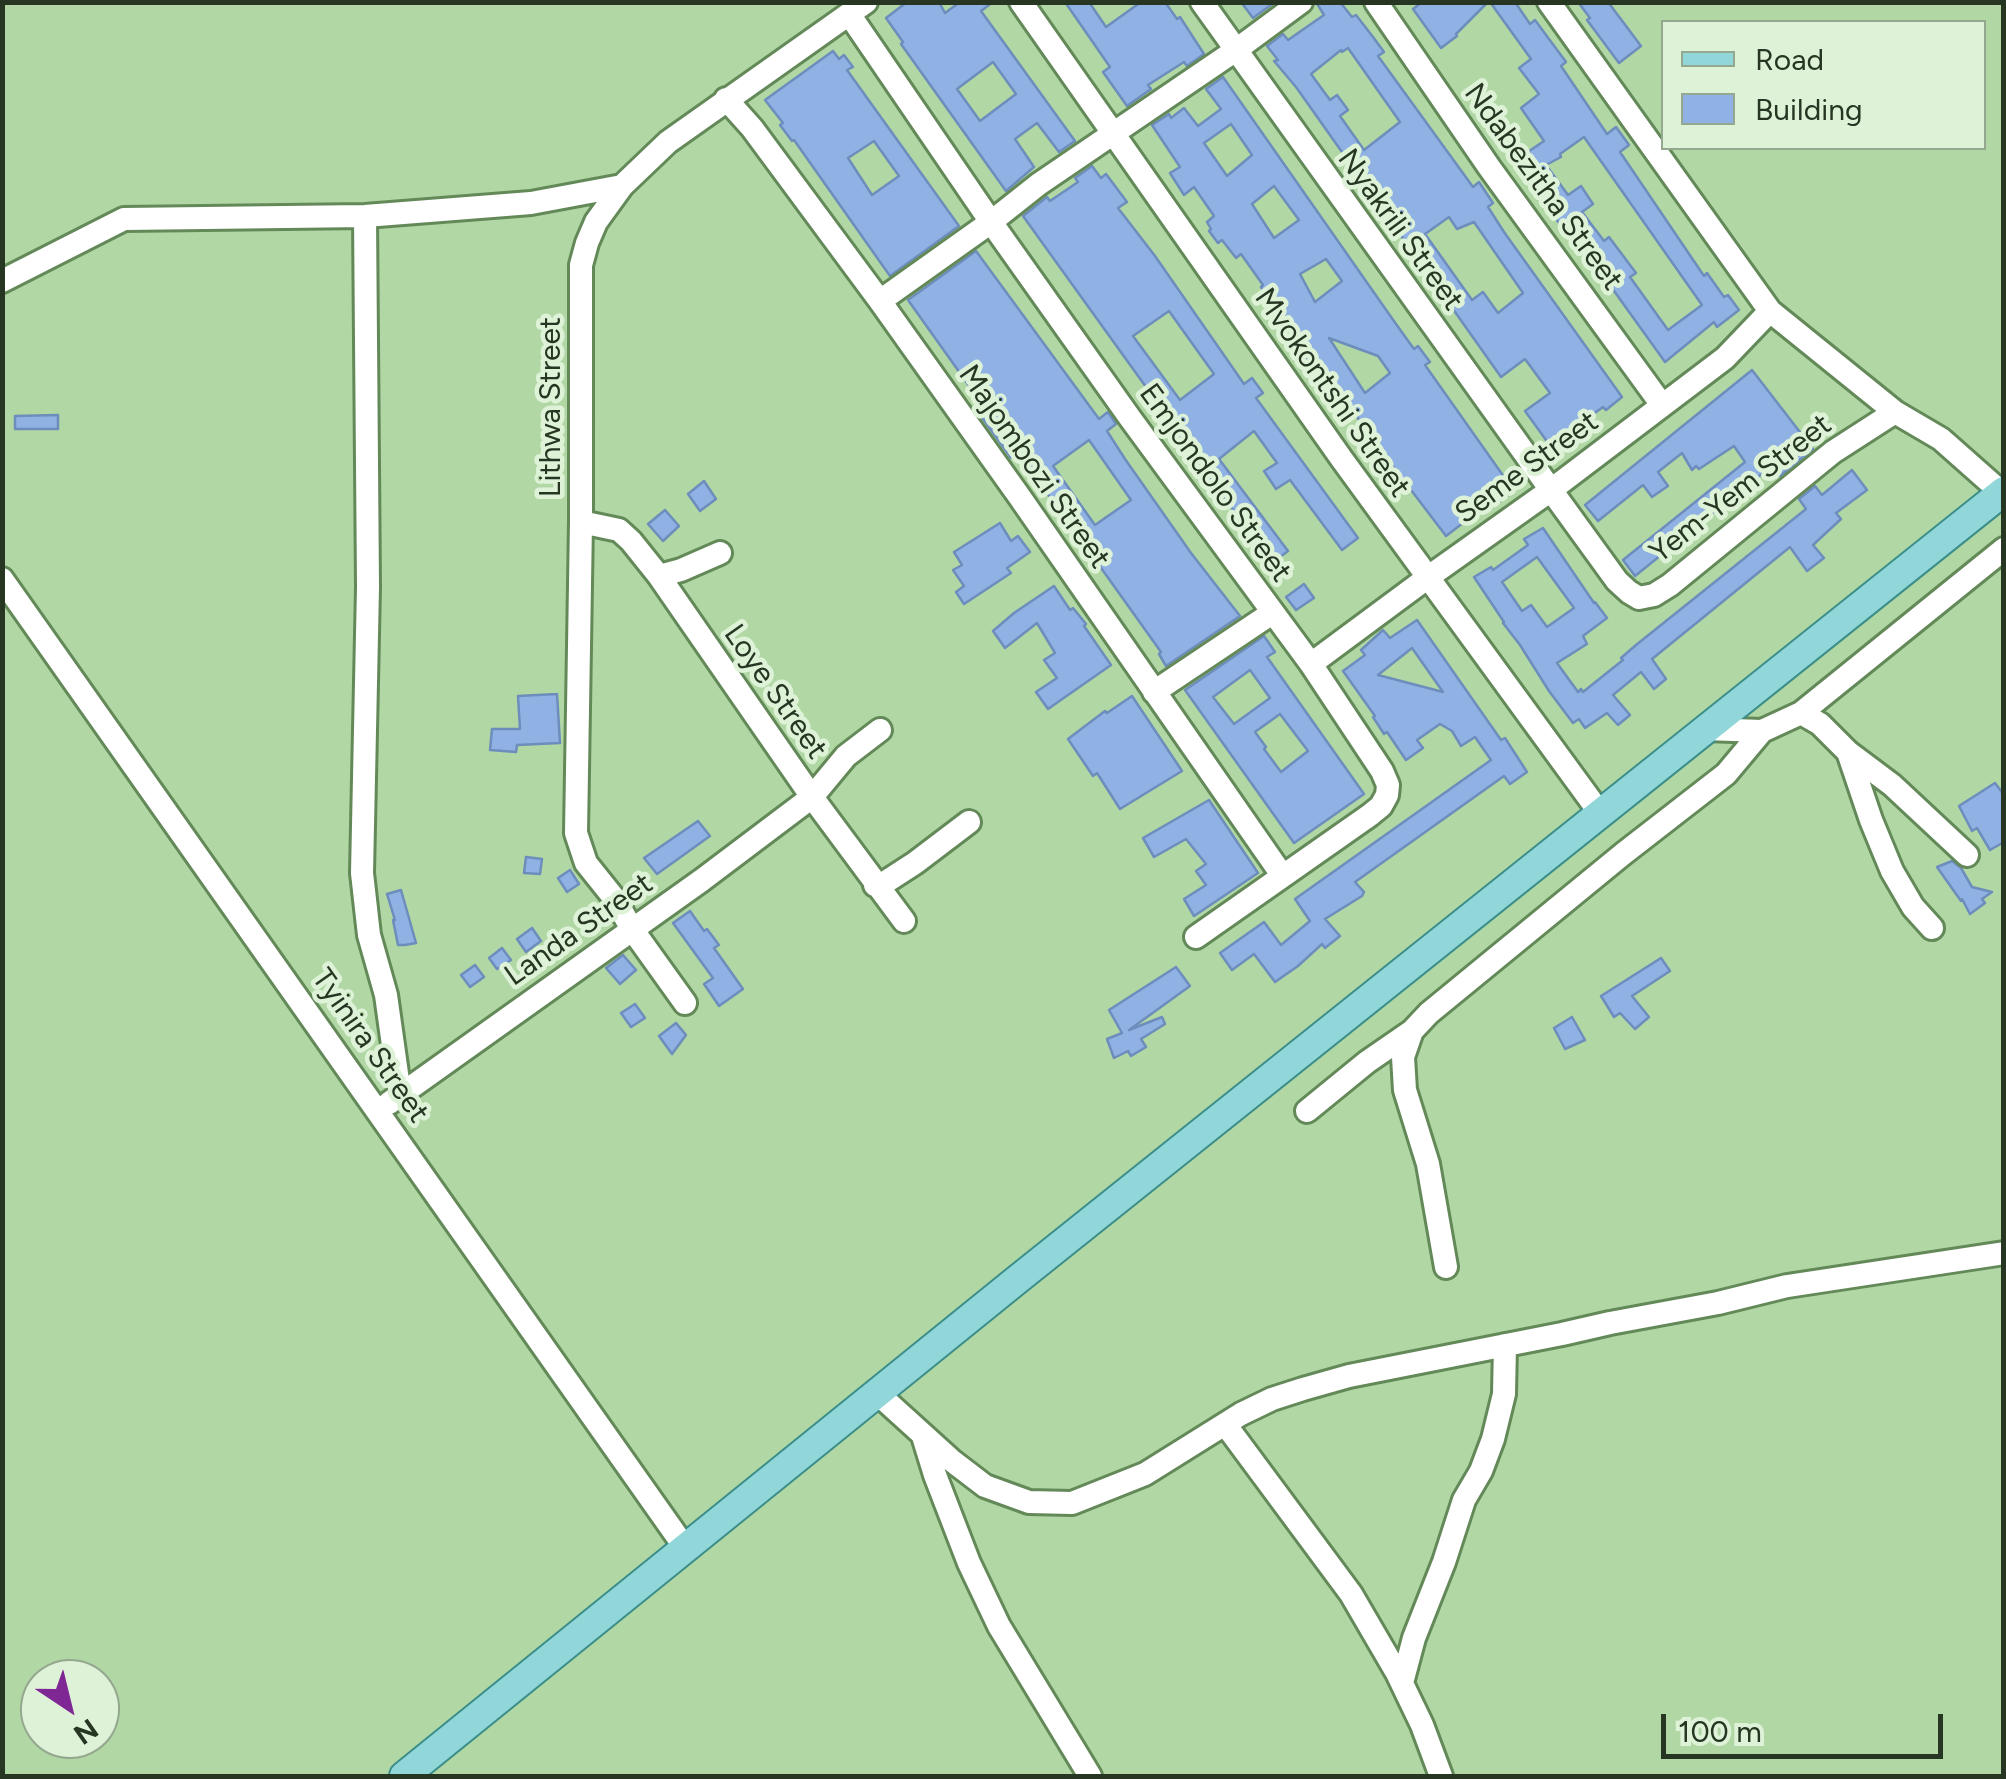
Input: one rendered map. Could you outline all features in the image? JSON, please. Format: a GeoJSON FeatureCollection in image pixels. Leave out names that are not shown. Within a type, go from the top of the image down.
{"type":"FeatureCollection","features":[{"type":"Feature","properties":{"kind":"main road"},"geometry":{"type":"LineString","coordinates":[[404,1776],[2003,492]]}},
{"type":"Feature","properties":{"kind":"street","name":"Mvokontshi Street"},"geometry":{"type":"LineString","coordinates":[[1020,2],[1427,578],[1600,813]]}},
{"type":"Feature","properties":{"kind":"street","name":"Nyakrili Street"},"geometry":{"type":"LineString","coordinates":[[1202,2],[1551,490]]}},
{"type":"Feature","properties":{"kind":"street"},"geometry":{"type":"LineString","coordinates":[[880,301],[1039,184],[1300,2]]}},
{"type":"Feature","properties":{"kind":"street","name":"Ndabezitha Street"},"geometry":{"type":"LineString","coordinates":[[1376,2],[1662,405]]}},
{"type":"Feature","properties":{"kind":"street"},"geometry":{"type":"LineString","coordinates":[[1548,2],[1770,311],[1895,412],[1941,439],[2003,492]]}},
{"type":"Feature","properties":{"kind":"street","name":"Lithwa Street"},"geometry":{"type":"LineString","coordinates":[[685,1003],[586,862],[576,834],[581,265],[596,222],[622,186],[668,142],[858,8]]}},
{"type":"Feature","properties":{"kind":"street","name":"Emjondolo Street"},"geometry":{"type":"LineString","coordinates":[[858,8],[991,222],[1311,664],[1388,785],[1381,806],[1370,815],[1196,937]]}},
{"type":"Feature","properties":{"kind":"street","name":"Majombozi Street"},"geometry":{"type":"LineString","coordinates":[[726,99],[752,128],[880,301],[1282,876]]}},
{"type":"Feature","properties":{"kind":"street"},"geometry":{"type":"LineString","coordinates":[[2,281],[124,219],[365,216],[530,203],[622,186]]}},
{"type":"Feature","properties":{"kind":"street"},"geometry":{"type":"LineString","coordinates":[[365,216],[368,588],[362,873],[370,935],[386,994],[400,1096]]}},
{"type":"Feature","properties":{"kind":"street","name":"Seme Street"},"geometry":{"type":"LineString","coordinates":[[1311,664],[1551,490],[1724,358],[1770,311]]}},
{"type":"Feature","properties":{"kind":"street","name":"Yem-Yem Street"},"geometry":{"type":"LineString","coordinates":[[1551,490],[1617,581],[1639,598],[1654,595],[1832,452],[1895,412]]}},
{"type":"Feature","properties":{"kind":"street","name":"Loye Street"},"geometry":{"type":"LineString","coordinates":[[581,522],[619,530],[632,541],[904,921]]}},
{"type":"Feature","properties":{"kind":"street"},"geometry":{"type":"LineString","coordinates":[[1307,1112],[1726,774],[1762,731],[1800,712],[2004,548]]}},
{"type":"Feature","properties":{"kind":"street"},"geometry":{"type":"LineString","coordinates":[[659,576],[720,553]]}},
{"type":"Feature","properties":{"kind":"street","name":"Tyinira Street"},"geometry":{"type":"LineString","coordinates":[[2,579],[686,1548]]}},
{"type":"Feature","properties":{"kind":"street"},"geometry":{"type":"LineString","coordinates":[[1154,692],[1272,613]]}},
{"type":"Feature","properties":{"kind":"street"},"geometry":{"type":"LineString","coordinates":[[1800,712],[1820,724],[1966,854]]}},
{"type":"Feature","properties":{"kind":"street"},"geometry":{"type":"LineString","coordinates":[[1706,729],[1762,731]]}},
{"type":"Feature","properties":{"kind":"street","name":"Landa Street"},"geometry":{"type":"LineString","coordinates":[[378,1110],[812,797],[846,756],[880,730]]}},
{"type":"Feature","properties":{"kind":"street"},"geometry":{"type":"LineString","coordinates":[[1848,752],[1892,870],[1913,907],[1932,928]]}},
{"type":"Feature","properties":{"kind":"street"},"geometry":{"type":"LineString","coordinates":[[875,885],[881,886],[970,822]]}},
{"type":"Feature","properties":{"kind":"street"},"geometry":{"type":"LineString","coordinates":[[1412,1031],[1403,1057],[1405,1090],[1428,1164],[1446,1267]]}},
{"type":"Feature","properties":{"kind":"street"},"geometry":{"type":"LineString","coordinates":[[877,1393],[986,1486],[1028,1502],[1072,1503],[1160,1466],[1225,1424],[1302,1388],[1787,1286],[2004,1253]]}},
{"type":"Feature","properties":{"kind":"street"},"geometry":{"type":"LineString","coordinates":[[1402,1683],[1414,1638],[1464,1500],[1482,1471],[1494,1439],[1504,1394],[1505,1345]]}},
{"type":"Feature","properties":{"kind":"street"},"geometry":{"type":"LineString","coordinates":[[1225,1424],[1351,1594],[1402,1683],[1441,1776]]}},
{"type":"Feature","properties":{"kind":"street"},"geometry":{"type":"LineString","coordinates":[[922,1433],[969,1563],[999,1626],[1090,1776]]}},
{"type":"Feature","properties":{"kind":"building"},"geometry":{"type":"Polygon","coordinates":[[[907,2],[939,2],[945,13],[960,2],[993,2],[981,11],[1075,141],[1059,152],[1037,123],[1015,139],[1034,167],[1006,191],[886,18],[907,2]],[[993,62],[957,89],[980,121],[1016,94],[993,62]]]}},
{"type":"Feature","properties":{"kind":"building"},"geometry":{"type":"Polygon","coordinates":[[[1065,2],[1089,2],[1106,27],[1141,2],[1165,2],[1204,54],[1148,85],[1151,89],[1127,106],[1103,72],[1110,67],[1065,2]]]}},
{"type":"Feature","properties":{"kind":"building"},"geometry":{"type":"Polygon","coordinates":[[[1241,2],[1275,2],[1253,18],[1241,2]]]}},
{"type":"Feature","properties":{"kind":"building"},"geometry":{"type":"Polygon","coordinates":[[[1316,2],[1340,2],[1352,17],[1356,15],[1384,52],[1378,56],[1473,187],[1479,182],[1493,203],[1488,207],[1504,232],[1622,397],[1567,433],[1571,439],[1554,451],[1525,411],[1550,393],[1525,359],[1501,377],[1274,61],[1278,60],[1267,46],[1283,34],[1288,40],[1324,15],[1316,2]],[[1348,48],[1311,74],[1330,100],[1337,95],[1348,110],[1340,116],[1364,150],[1400,122],[1348,48]],[[1449,217],[1425,234],[1472,300],[1483,292],[1498,313],[1523,293],[1474,222],[1457,229],[1449,217]]]}},
{"type":"Feature","properties":{"kind":"building"},"geometry":{"type":"Polygon","coordinates":[[[1422,2],[1488,2],[1441,48],[1413,9],[1422,2]]]}},
{"type":"Feature","properties":{"kind":"building"},"geometry":{"type":"Polygon","coordinates":[[[1490,2],[1515,2],[1530,24],[1535,20],[1566,62],[1561,66],[1607,134],[1616,127],[1629,145],[1620,152],[1704,276],[1707,273],[1739,310],[1717,327],[1714,322],[1665,362],[1599,270],[1596,272],[1564,230],[1530,177],[1525,180],[1513,162],[1544,141],[1521,108],[1539,94],[1519,68],[1531,59],[1490,2]],[[1584,137],[1546,165],[1568,195],[1581,186],[1593,204],[1582,212],[1604,241],[1609,237],[1636,273],[1630,277],[1668,330],[1702,305],[1584,137]]]}},
{"type":"Feature","properties":{"kind":"building"},"geometry":{"type":"Polygon","coordinates":[[[1578,2],[1608,2],[1641,46],[1619,63],[1578,2]]]}},
{"type":"Feature","properties":{"kind":"building"},"geometry":{"type":"Polygon","coordinates":[[[833,51],[839,59],[844,55],[853,67],[847,70],[959,226],[890,276],[765,100],[833,51]],[[874,141],[848,158],[872,195],[899,176],[874,141]]]}},
{"type":"Feature","properties":{"kind":"building"},"geometry":{"type":"Polygon","coordinates":[[[1223,77],[1414,349],[1418,346],[1430,362],[1425,365],[1514,491],[1499,502],[1489,489],[1469,506],[1460,519],[1463,523],[1446,536],[1322,365],[1314,370],[1300,347],[1304,345],[1241,254],[1236,258],[1209,231],[1207,222],[1214,216],[1194,187],[1184,195],[1170,173],[1180,167],[1152,125],[1184,108],[1198,126],[1221,109],[1206,89],[1223,77]],[[1231,124],[1204,143],[1227,176],[1252,155],[1231,124]],[[1274,186],[1252,204],[1274,238],[1299,220],[1274,186]],[[1326,259],[1300,274],[1315,302],[1342,281],[1326,259]],[[1329,338],[1365,393],[1390,373],[1378,356],[1329,338]]]}},
{"type":"Feature","properties":{"kind":"building"},"geometry":{"type":"Polygon","coordinates":[[[1092,166],[1101,178],[1106,174],[1127,202],[1118,208],[1244,384],[1252,378],[1263,393],[1256,398],[1358,538],[1342,550],[1290,480],[1276,489],[1264,471],[1277,463],[1254,431],[1219,459],[1288,551],[1272,563],[1191,453],[1187,456],[1161,414],[1164,412],[1023,216],[1047,197],[1050,201],[1078,182],[1075,178],[1092,166]],[[1169,311],[1133,336],[1180,400],[1214,374],[1169,311]]]}},
{"type":"Feature","properties":{"kind":"building"},"geometry":{"type":"Polygon","coordinates":[[[976,251],[1099,419],[1108,412],[1116,424],[1107,431],[1125,459],[1240,616],[1166,666],[1161,652],[1059,509],[1017,454],[1011,458],[981,416],[987,411],[908,300],[976,251]],[[1089,440],[1053,466],[1095,525],[1131,500],[1089,440]]]}},
{"type":"Feature","properties":{"kind":"building"},"geometry":{"type":"Polygon","coordinates":[[[1752,370],[1813,449],[1780,476],[1773,465],[1635,576],[1623,560],[1745,462],[1734,446],[1692,470],[1682,453],[1658,472],[1668,486],[1652,497],[1643,485],[1598,521],[1585,505],[1752,370]]]}},
{"type":"Feature","properties":{"kind":"building"},"geometry":{"type":"Polygon","coordinates":[[[58,415],[58,429],[15,429],[15,416],[58,415]]]}},
{"type":"Feature","properties":{"kind":"building"},"geometry":{"type":"Polygon","coordinates":[[[1852,470],[1867,490],[1836,513],[1841,519],[1813,545],[1824,558],[1807,571],[1790,547],[1652,659],[1666,679],[1654,689],[1641,672],[1613,695],[1630,715],[1618,725],[1607,713],[1585,728],[1579,719],[1573,723],[1474,577],[1491,567],[1493,570],[1528,545],[1524,539],[1543,528],[1607,618],[1583,636],[1587,644],[1557,663],[1578,692],[1583,692],[1806,509],[1799,499],[1815,486],[1822,495],[1852,470]],[[1537,557],[1502,582],[1522,611],[1531,605],[1547,627],[1574,608],[1537,557]]]}},
{"type":"Feature","properties":{"kind":"building"},"geometry":{"type":"Polygon","coordinates":[[[704,481],[716,499],[700,511],[688,494],[704,481]]]}},
{"type":"Feature","properties":{"kind":"building"},"geometry":{"type":"Polygon","coordinates":[[[665,510],[679,526],[663,541],[648,524],[665,510]]]}},
{"type":"Feature","properties":{"kind":"building"},"geometry":{"type":"Polygon","coordinates":[[[1000,523],[1011,541],[1018,536],[1030,552],[1007,568],[1011,573],[964,604],[956,592],[964,586],[953,570],[962,565],[954,552],[1000,523]]]}},
{"type":"Feature","properties":{"kind":"building"},"geometry":{"type":"Polygon","coordinates":[[[1304,584],[1314,598],[1296,610],[1286,597],[1304,584]]]}},
{"type":"Feature","properties":{"kind":"building"},"geometry":{"type":"Polygon","coordinates":[[[1054,586],[1070,610],[1073,608],[1086,624],[1111,665],[1048,709],[1036,692],[1057,678],[1044,660],[1055,653],[1037,623],[1005,648],[993,631],[1054,586]]]}},
{"type":"Feature","properties":{"kind":"building"},"geometry":{"type":"Polygon","coordinates":[[[1417,620],[1527,772],[1510,784],[1504,776],[1355,882],[1364,892],[1362,896],[1325,919],[1340,936],[1325,948],[1322,944],[1275,982],[1254,954],[1232,970],[1220,953],[1264,922],[1281,945],[1310,921],[1295,899],[1491,760],[1475,737],[1461,746],[1452,731],[1440,724],[1417,740],[1423,748],[1406,760],[1387,732],[1384,734],[1343,671],[1365,655],[1361,650],[1383,630],[1390,638],[1417,620]],[[1412,648],[1378,675],[1443,692],[1412,648]]]}},
{"type":"Feature","properties":{"kind":"building"},"geometry":{"type":"Polygon","coordinates":[[[1264,636],[1275,652],[1267,657],[1364,794],[1294,843],[1185,690],[1264,636]],[[1250,670],[1213,697],[1234,724],[1270,698],[1250,670]],[[1280,714],[1255,732],[1281,772],[1308,751],[1280,714]]]}},
{"type":"Feature","properties":{"kind":"building"},"geometry":{"type":"Polygon","coordinates":[[[557,694],[560,743],[517,745],[516,752],[490,750],[492,729],[520,729],[518,696],[557,694]]]}},
{"type":"Feature","properties":{"kind":"building"},"geometry":{"type":"Polygon","coordinates":[[[1132,696],[1182,771],[1120,809],[1097,773],[1093,776],[1068,739],[1132,696]]]}},
{"type":"Feature","properties":{"kind":"building"},"geometry":{"type":"Polygon","coordinates":[[[1995,783],[2004,795],[2004,842],[1990,850],[1977,828],[1972,831],[1959,806],[1995,783]]]}},
{"type":"Feature","properties":{"kind":"building"},"geometry":{"type":"Polygon","coordinates":[[[1209,800],[1258,873],[1194,916],[1184,899],[1206,885],[1196,871],[1206,864],[1186,839],[1154,857],[1143,838],[1209,800]]]}},
{"type":"Feature","properties":{"kind":"building"},"geometry":{"type":"Polygon","coordinates":[[[698,821],[710,836],[657,874],[644,858],[698,821]]]}},
{"type":"Feature","properties":{"kind":"building"},"geometry":{"type":"Polygon","coordinates":[[[526,857],[542,859],[540,874],[524,873],[526,857]]]}},
{"type":"Feature","properties":{"kind":"building"},"geometry":{"type":"Polygon","coordinates":[[[1952,861],[1972,887],[1992,892],[1970,914],[1937,867],[1952,861]]]}},
{"type":"Feature","properties":{"kind":"building"},"geometry":{"type":"Polygon","coordinates":[[[570,870],[579,884],[567,892],[558,878],[570,870]]]}},
{"type":"Feature","properties":{"kind":"building"},"geometry":{"type":"Polygon","coordinates":[[[401,890],[416,943],[405,945],[398,945],[387,894],[401,890]]]}},
{"type":"Feature","properties":{"kind":"building"},"geometry":{"type":"Polygon","coordinates":[[[690,911],[719,945],[714,948],[743,989],[719,1006],[704,984],[713,978],[673,923],[690,911]]]}},
{"type":"Feature","properties":{"kind":"building"},"geometry":{"type":"Polygon","coordinates":[[[532,928],[541,941],[526,952],[517,939],[532,928]]]}},
{"type":"Feature","properties":{"kind":"building"},"geometry":{"type":"Polygon","coordinates":[[[502,948],[511,960],[497,969],[489,958],[502,948]]]}},
{"type":"Feature","properties":{"kind":"building"},"geometry":{"type":"Polygon","coordinates":[[[623,955],[636,970],[620,984],[606,968],[623,955]]]}},
{"type":"Feature","properties":{"kind":"building"},"geometry":{"type":"Polygon","coordinates":[[[1661,958],[1670,971],[1632,996],[1649,1017],[1635,1029],[1620,1013],[1614,1017],[1601,996],[1661,958]]]}},
{"type":"Feature","properties":{"kind":"building"},"geometry":{"type":"Polygon","coordinates":[[[475,965],[484,977],[470,987],[461,975],[475,965]]]}},
{"type":"Feature","properties":{"kind":"building"},"geometry":{"type":"Polygon","coordinates":[[[1176,967],[1190,986],[1129,1030],[1162,1017],[1165,1024],[1141,1039],[1146,1047],[1131,1056],[1128,1051],[1114,1058],[1107,1039],[1122,1033],[1109,1010],[1176,967]]]}},
{"type":"Feature","properties":{"kind":"building"},"geometry":{"type":"Polygon","coordinates":[[[635,1004],[645,1018],[631,1027],[621,1013],[635,1004]]]}},
{"type":"Feature","properties":{"kind":"building"},"geometry":{"type":"Polygon","coordinates":[[[1572,1017],[1585,1040],[1565,1049],[1554,1028],[1572,1017]]]}},
{"type":"Feature","properties":{"kind":"building"},"geometry":{"type":"Polygon","coordinates":[[[676,1023],[686,1035],[672,1054],[659,1036],[676,1023]]]}}]}
